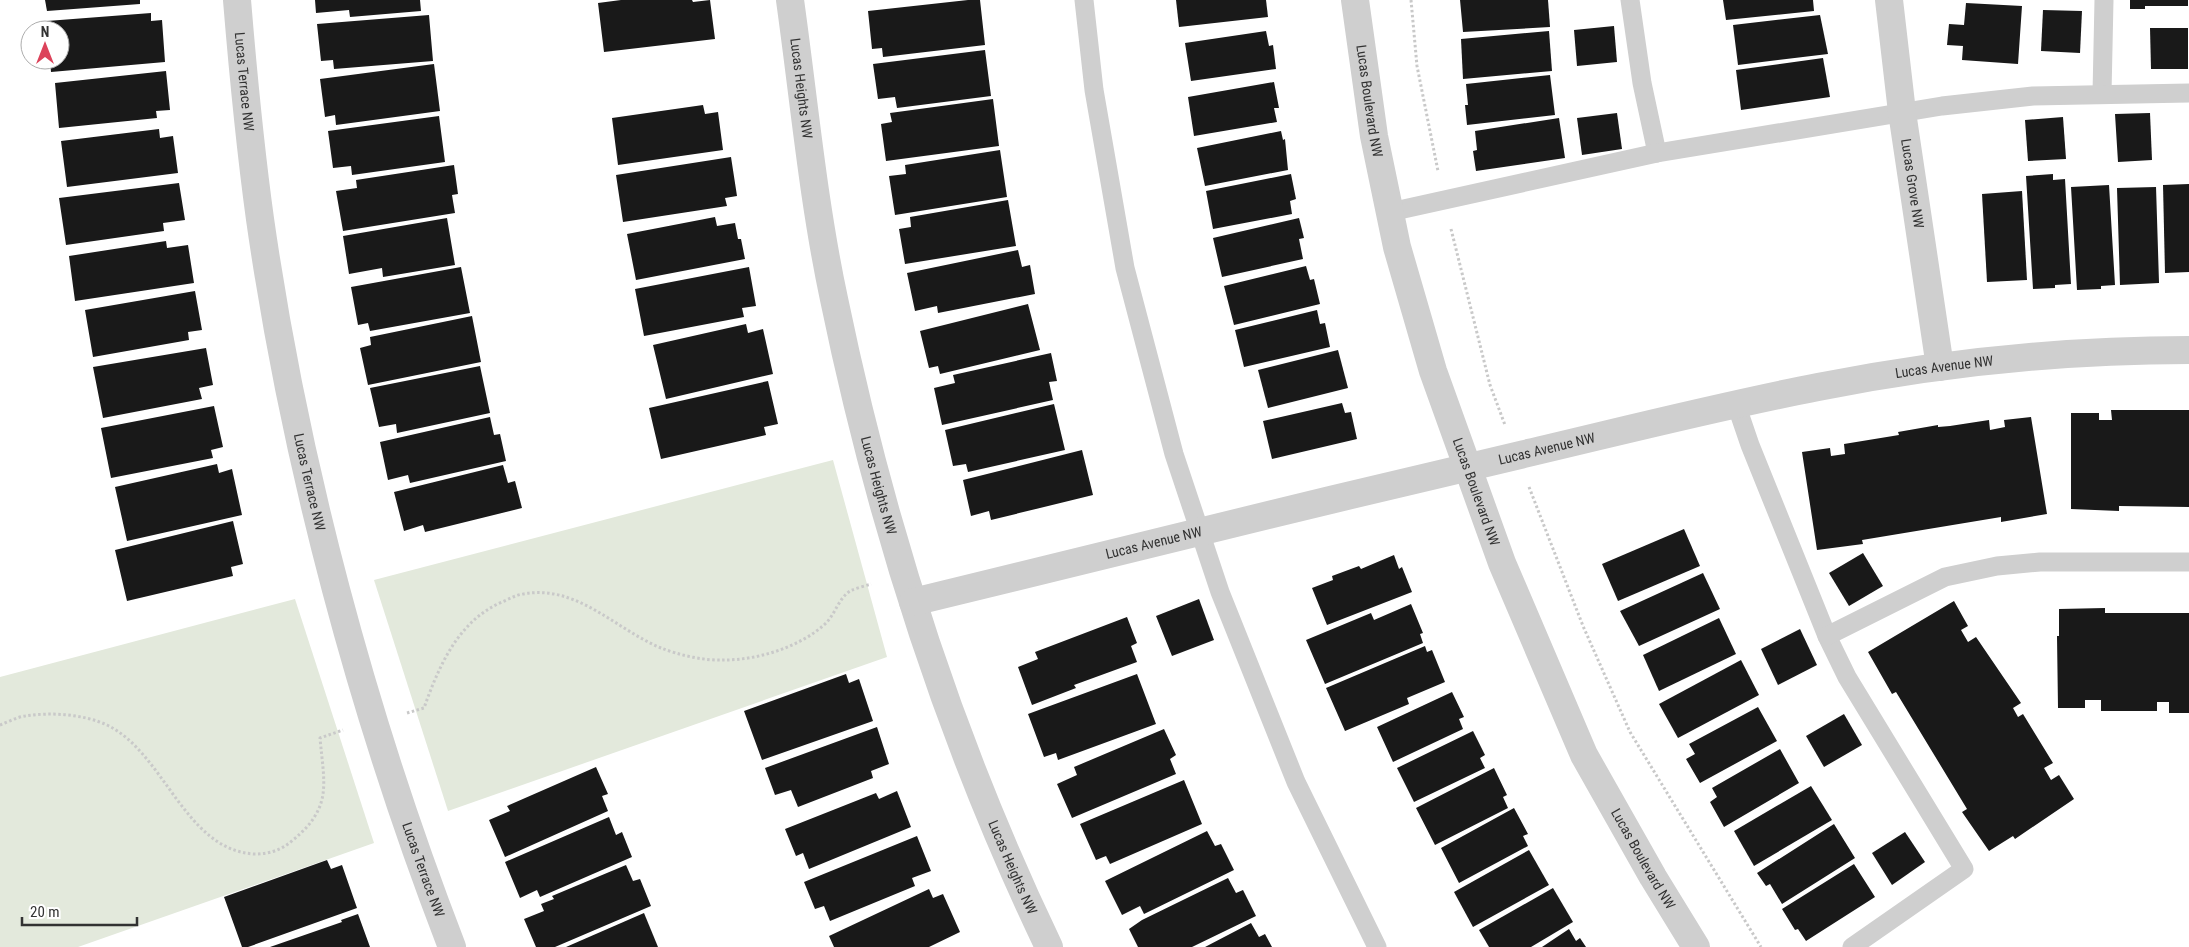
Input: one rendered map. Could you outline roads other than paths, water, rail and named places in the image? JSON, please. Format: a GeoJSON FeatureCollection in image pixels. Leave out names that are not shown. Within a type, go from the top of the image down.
{"type":"FeatureCollection","features":[{"type":"Feature","properties":{"kind":"street","name":"Lucas Terrace NW"},"geometry":{"type":"LineString","coordinates":[[237,0],[243,74],[260,220],[304,454],[341,610],[374,721],[429,888],[452,947]]}},
{"type":"Feature","properties":{"kind":"street","name":"Lucas Heights NW"},"geometry":{"type":"LineString","coordinates":[[790,0],[816,196],[833,297],[889,527],[937,676],[978,785],[1022,890],[1049,947]]}},
{"type":"Feature","properties":{"kind":"street","name":"Lucas Boulevard NW"},"geometry":{"type":"LineString","coordinates":[[1355,0],[1374,136],[1397,247],[1432,371],[1469,467],[1502,563],[1584,755],[1653,877],[1696,947]]}},
{"type":"Feature","properties":{"kind":"street","name":"Lucas Grove NW"},"geometry":{"type":"LineString","coordinates":[[1889,0],[1902,112],[1940,368]]}},
{"type":"Feature","properties":{"kind":"street","name":"Lucas Avenue NW"},"geometry":{"type":"LineString","coordinates":[[913,602],[1200,530],[1736,404],[1820,387],[2016,358],[2102,351],[2189,350]]}},
{"type":"Feature","properties":{"kind":"lane"},"geometry":{"type":"LineString","coordinates":[[1084,0],[1094,90],[1125,268],[1174,454],[1220,592],[1296,782],[1377,947]]}},
{"type":"Feature","properties":{"kind":"lane"},"geometry":{"type":"LineString","coordinates":[[1630,0],[1642,83],[1657,154]]}},
{"type":"Feature","properties":{"kind":"lane"},"geometry":{"type":"LineString","coordinates":[[2102,94],[2104,0]]}},
{"type":"Feature","properties":{"kind":"lane"},"geometry":{"type":"LineString","coordinates":[[1390,212],[1657,154],[1902,112],[2033,96],[2189,93]]}},
{"type":"Feature","properties":{"kind":"lane"},"geometry":{"type":"LineString","coordinates":[[1736,404],[1750,445],[1827,636],[1847,677],[1964,869],[1852,947]]}},
{"type":"Feature","properties":{"kind":"lane"},"geometry":{"type":"LineString","coordinates":[[1827,636],[1945,577],[1997,566],[2040,562],[2189,562]]}}]}
